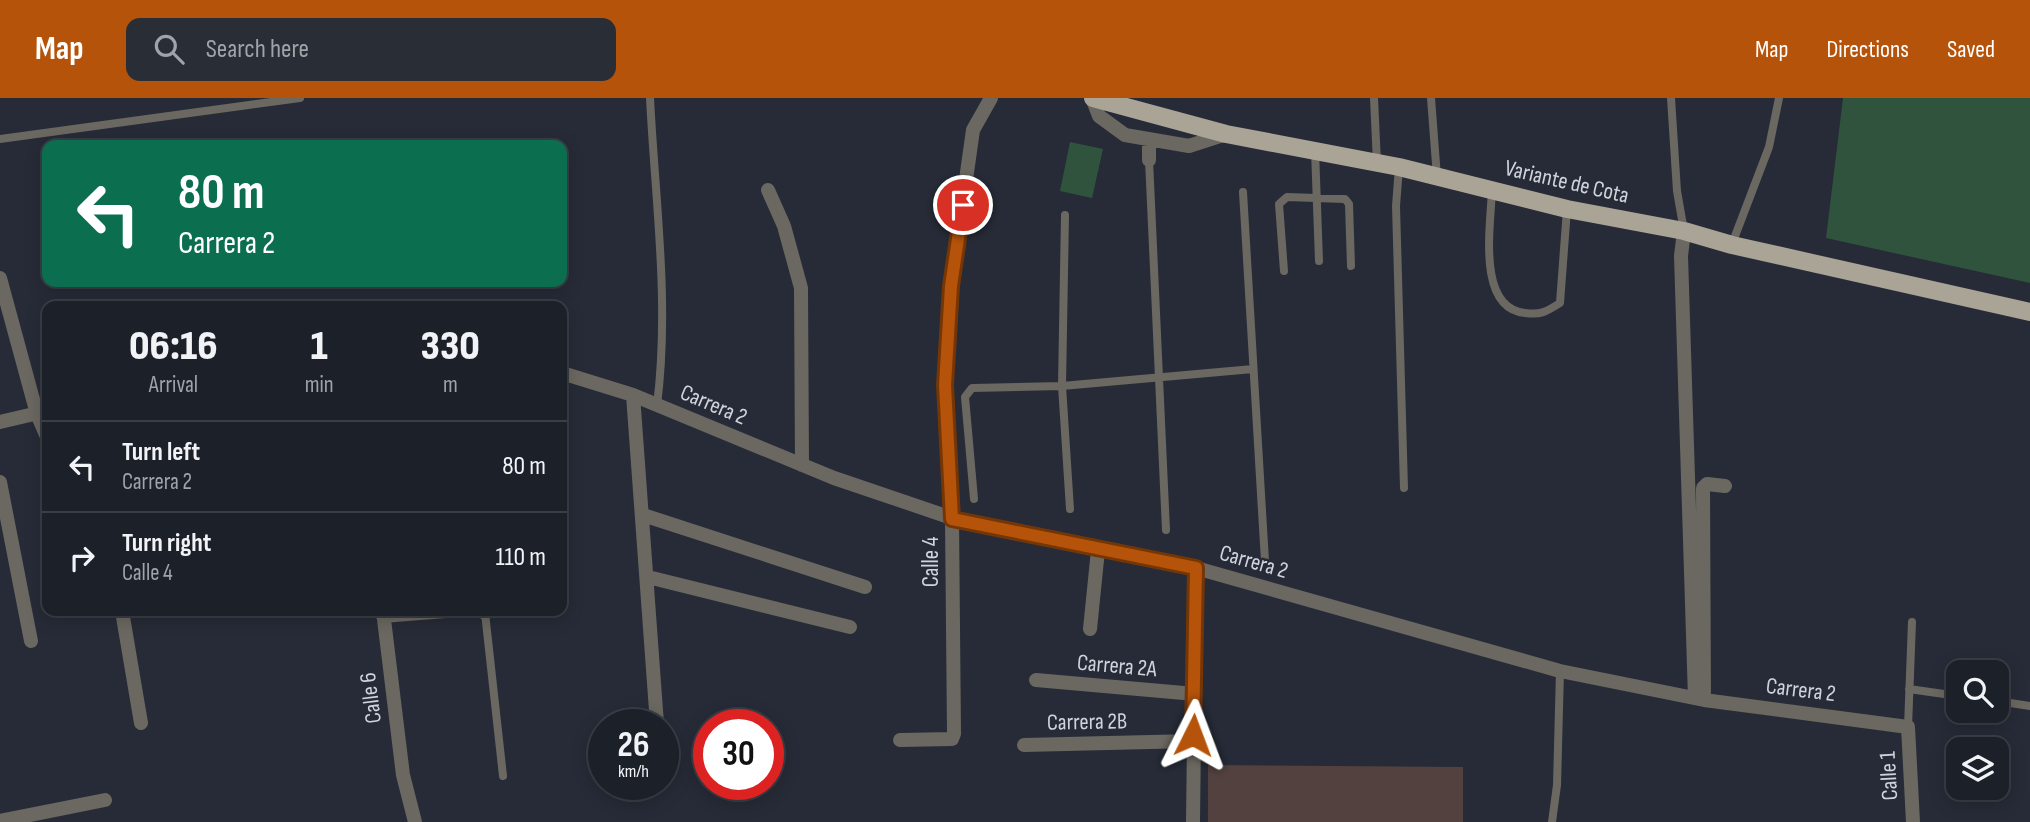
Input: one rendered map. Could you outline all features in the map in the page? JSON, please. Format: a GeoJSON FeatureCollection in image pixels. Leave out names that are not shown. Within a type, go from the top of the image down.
{"type":"FeatureCollection","features":[{"type":"Feature","properties":{"kind":"main road","name":"Variante de Cota"},"geometry":{"type":"LineString","coordinates":[[1093,98],[1226,134],[1399,167],[1567,209],[1684,231],[1732,245],[2030,312]]}},
{"type":"Feature","properties":{"kind":"street","name":"Calle 4"},"geometry":{"type":"LineString","coordinates":[[900,740],[954,737],[952,519],[945,385],[951,286],[973,130],[991,98]]}},
{"type":"Feature","properties":{"kind":"street"},"geometry":{"type":"LineString","coordinates":[[1093,98],[1099,116],[1125,135],[1174,146],[1189,146],[1226,134]]}},
{"type":"Feature","properties":{"kind":"street"},"geometry":{"type":"LineString","coordinates":[[1149,139],[1149,160]]}},
{"type":"Feature","properties":{"kind":"street"},"geometry":{"type":"LineString","coordinates":[[768,190],[784,226],[801,288],[802,465]]}},
{"type":"Feature","properties":{"kind":"street"},"geometry":{"type":"LineString","coordinates":[[1684,231],[1681,256],[1700,699]]}},
{"type":"Feature","properties":{"kind":"street"},"geometry":{"type":"LineString","coordinates":[[0,278],[42,413],[0,422]]}},
{"type":"Feature","properties":{"kind":"street","name":"Carrera 2"},"geometry":{"type":"LineString","coordinates":[[567,374],[633,394],[802,465],[952,519],[1196,568],[1560,671],[1700,699],[1908,727]]}},
{"type":"Feature","properties":{"kind":"street"},"geometry":{"type":"LineString","coordinates":[[633,394],[649,577],[656,709]]}},
{"type":"Feature","properties":{"kind":"street"},"geometry":{"type":"LineString","coordinates":[[0,482],[31,641]]}},
{"type":"Feature","properties":{"kind":"street"},"geometry":{"type":"LineString","coordinates":[[1700,699],[1703,488],[1707,484],[1725,486]]}},
{"type":"Feature","properties":{"kind":"street"},"geometry":{"type":"LineString","coordinates":[[643,515],[865,587]]}},
{"type":"Feature","properties":{"kind":"street"},"geometry":{"type":"LineString","coordinates":[[1090,629],[1098,550]]}},
{"type":"Feature","properties":{"kind":"street"},"geometry":{"type":"LineString","coordinates":[[1193,822],[1196,568]]}},
{"type":"Feature","properties":{"kind":"street"},"geometry":{"type":"LineString","coordinates":[[649,577],[850,627]]}},
{"type":"Feature","properties":{"kind":"street"},"geometry":{"type":"LineString","coordinates":[[123,616],[141,723]]}},
{"type":"Feature","properties":{"kind":"street","name":"Calle 6"},"geometry":{"type":"LineString","coordinates":[[383,616],[404,779],[415,822]]}},
{"type":"Feature","properties":{"kind":"street","name":"Carrera 2A"},"geometry":{"type":"LineString","coordinates":[[1036,680],[1195,694]]}},
{"type":"Feature","properties":{"kind":"street","name":"Calle 1"},"geometry":{"type":"LineString","coordinates":[[1908,727],[1913,822]]}},
{"type":"Feature","properties":{"kind":"street","name":"Carrera 2B"},"geometry":{"type":"LineString","coordinates":[[1024,745],[1193,741]]}},
{"type":"Feature","properties":{"kind":"street"},"geometry":{"type":"LineString","coordinates":[[0,821],[105,800]]}},
{"type":"Feature","properties":{"kind":"lane"},"geometry":{"type":"LineString","coordinates":[[0,139],[300,98]]}},
{"type":"Feature","properties":{"kind":"lane"},"geometry":{"type":"LineString","coordinates":[[650,98],[657,190],[661,322],[657,405]]}},
{"type":"Feature","properties":{"kind":"lane"},"geometry":{"type":"LineString","coordinates":[[1374,98],[1377,163]]}},
{"type":"Feature","properties":{"kind":"lane"},"geometry":{"type":"LineString","coordinates":[[1431,98],[1437,177]]}},
{"type":"Feature","properties":{"kind":"lane"},"geometry":{"type":"LineString","coordinates":[[1671,98],[1677,191],[1684,231]]}},
{"type":"Feature","properties":{"kind":"lane"},"geometry":{"type":"LineString","coordinates":[[1732,245],[1769,147],[1779,98]]}},
{"type":"Feature","properties":{"kind":"lane"},"geometry":{"type":"LineString","coordinates":[[1315,150],[1319,261]]}},
{"type":"Feature","properties":{"kind":"lane"},"geometry":{"type":"LineString","coordinates":[[1149,160],[1166,530]]}},
{"type":"Feature","properties":{"kind":"lane"},"geometry":{"type":"LineString","coordinates":[[1399,167],[1396,206],[1404,488]]}},
{"type":"Feature","properties":{"kind":"lane"},"geometry":{"type":"LineString","coordinates":[[1492,189],[1490,276],[1498,299],[1515,312],[1542,315],[1560,303],[1567,209]]}},
{"type":"Feature","properties":{"kind":"lane"},"geometry":{"type":"LineString","coordinates":[[1243,192],[1265,561]]}},
{"type":"Feature","properties":{"kind":"lane"},"geometry":{"type":"LineString","coordinates":[[1284,271],[1279,204],[1287,197],[1345,199],[1349,204],[1351,267]]}},
{"type":"Feature","properties":{"kind":"lane"},"geometry":{"type":"LineString","coordinates":[[1065,215],[1062,386],[1070,509]]}},
{"type":"Feature","properties":{"kind":"lane"},"geometry":{"type":"LineString","coordinates":[[974,499],[965,397],[967,391],[972,388],[1062,386],[1253,369]]}},
{"type":"Feature","properties":{"kind":"lane"},"geometry":{"type":"LineString","coordinates":[[483,616],[503,776]]}},
{"type":"Feature","properties":{"kind":"lane"},"geometry":{"type":"LineString","coordinates":[[1908,727],[1912,622]]}},
{"type":"Feature","properties":{"kind":"lane"},"geometry":{"type":"LineString","coordinates":[[1552,822],[1557,785],[1560,671]]}},
{"type":"Feature","properties":{"kind":"lane"},"geometry":{"type":"LineString","coordinates":[[1909,688],[1946,694]]}},
{"type":"Feature","properties":{"kind":"lane"},"geometry":{"type":"LineString","coordinates":[[2009,703],[2030,706]]}},
{"type":"Feature","properties":{"kind":"green space"},"geometry":{"type":"Polygon","coordinates":[[[1843,98],[2030,98],[2030,283],[1826,238],[1843,98]]]}},
{"type":"Feature","properties":{"kind":"green space"},"geometry":{"type":"Polygon","coordinates":[[[1070,142],[1103,149],[1092,198],[1060,191],[1070,142]]]}},
{"type":"Feature","properties":{"kind":"building"},"geometry":{"type":"Polygon","coordinates":[[[1208,765],[1463,767],[1463,822],[1208,822],[1208,765]]]}},
{"type":"Feature","properties":{"kind":"route"},"geometry":{"type":"LineString","coordinates":[[963,205],[951,286],[945,385],[952,519],[1196,568],[1193,735]]}}]}
